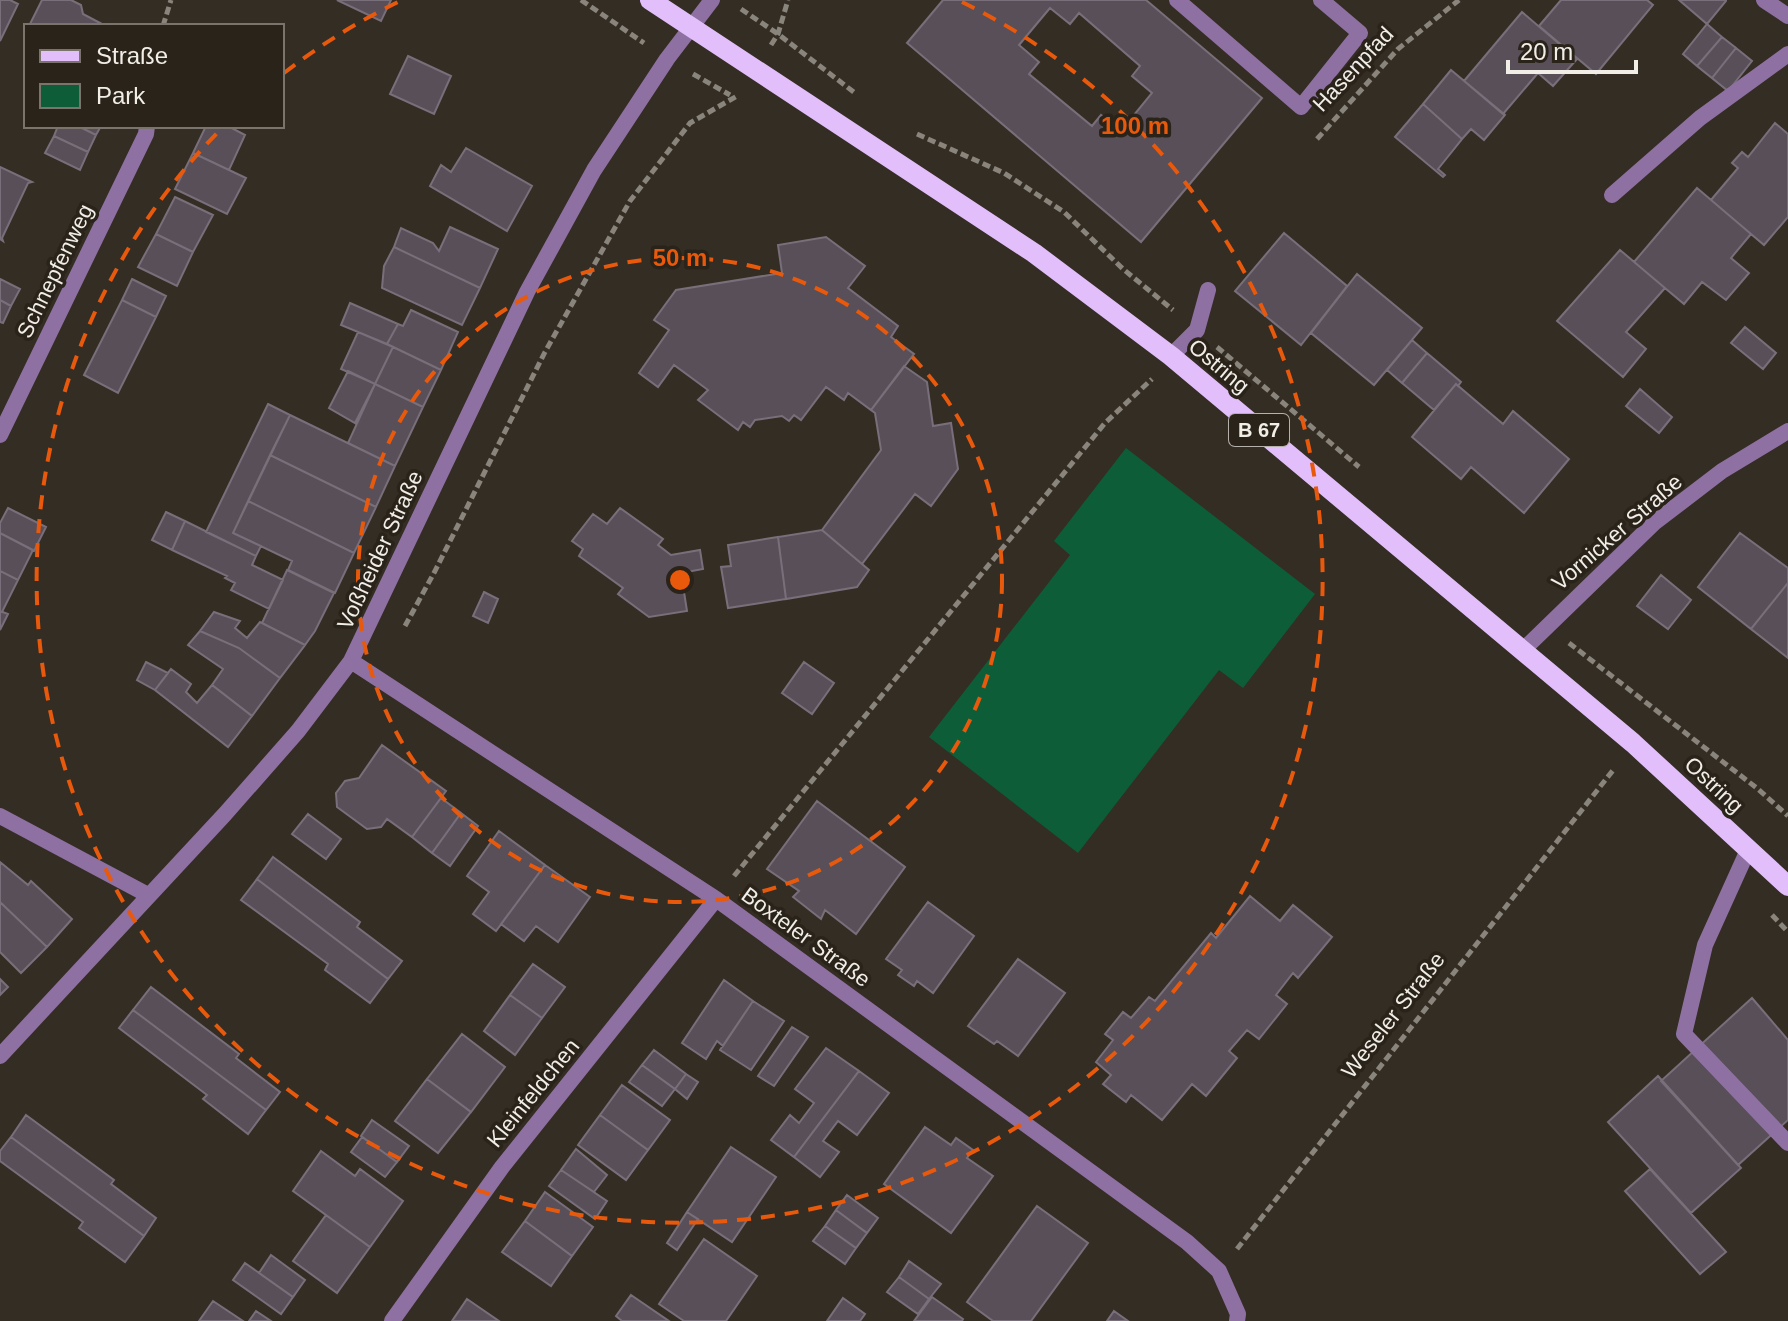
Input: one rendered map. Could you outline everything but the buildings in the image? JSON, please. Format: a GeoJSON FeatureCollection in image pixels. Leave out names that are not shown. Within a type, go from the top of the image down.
{"type":"FeatureCollection","features":[{"type":"Feature","properties":{"kind":"main road","name":"Ostring"},"geometry":{"type":"LineString","coordinates":[[650,0],[1034,253],[1171,356],[1633,743],[1788,886]]}},
{"type":"Feature","properties":{"kind":"street","name":"Voßheider Straße"},"geometry":{"type":"LineString","coordinates":[[0,1056],[298,731],[351,661],[527,292],[594,170],[667,59],[712,0]]}},
{"type":"Feature","properties":{"kind":"street"},"geometry":{"type":"LineString","coordinates":[[1177,0],[1301,107],[1360,33],[1321,0]]}},
{"type":"Feature","properties":{"kind":"street"},"geometry":{"type":"LineString","coordinates":[[1764,0],[1788,16]]}},
{"type":"Feature","properties":{"kind":"street"},"geometry":{"type":"LineString","coordinates":[[1612,195],[1700,118],[1788,54]]}},
{"type":"Feature","properties":{"kind":"street","name":"Schnepfenweg"},"geometry":{"type":"LineString","coordinates":[[0,435],[147,128]]}},
{"type":"Feature","properties":{"kind":"street"},"geometry":{"type":"LineString","coordinates":[[1171,356],[1197,330],[1208,290]]}},
{"type":"Feature","properties":{"kind":"street","name":"Vornicker Straße"},"geometry":{"type":"LineString","coordinates":[[1523,650],[1654,523],[1722,471],[1788,431]]}},
{"type":"Feature","properties":{"kind":"street","name":"Boxteler Straße"},"geometry":{"type":"LineString","coordinates":[[351,661],[716,899],[1187,1242],[1219,1271]]}},
{"type":"Feature","properties":{"kind":"street"},"geometry":{"type":"LineString","coordinates":[[0,816],[148,895]]}},
{"type":"Feature","properties":{"kind":"street"},"geometry":{"type":"LineString","coordinates":[[1748,850],[1705,945],[1684,1034],[1788,1143]]}},
{"type":"Feature","properties":{"kind":"street","name":"Kleinfeldchen"},"geometry":{"type":"LineString","coordinates":[[392,1321],[502,1167],[716,899]]}},
{"type":"Feature","properties":{"kind":"street"},"geometry":{"type":"LineString","coordinates":[[1219,1271],[1238,1314],[1237,1321]]}},
{"type":"Feature","properties":{"kind":"path"},"geometry":{"type":"LineString","coordinates":[[164,24],[171,0]]}},
{"type":"Feature","properties":{"kind":"path"},"geometry":{"type":"LineString","coordinates":[[581,0],[667,59],[736,98]]}},
{"type":"Feature","properties":{"kind":"path"},"geometry":{"type":"LineString","coordinates":[[375,677],[435,571],[545,352],[630,201],[690,123],[736,98],[778,34],[788,0]]}},
{"type":"Feature","properties":{"kind":"path","name":"Hasenpfad"},"geometry":{"type":"LineString","coordinates":[[1317,139],[1398,49],[1459,0]]}},
{"type":"Feature","properties":{"kind":"path"},"geometry":{"type":"LineString","coordinates":[[716,899],[1105,423],[1150,381],[1171,356]]}},
{"type":"Feature","properties":{"kind":"path"},"geometry":{"type":"LineString","coordinates":[[1138,371],[1150,381]]}},
{"type":"Feature","properties":{"kind":"path","name":"Weseler Straße"},"geometry":{"type":"LineString","coordinates":[[1219,1271],[1616,767],[1627,777]]}},
{"type":"Feature","properties":{"kind":"path"},"geometry":{"type":"LineString","coordinates":[[1735,876],[1788,932]]}},
{"type":"Feature","properties":{"kind":"green space"},"geometry":{"type":"Polygon","coordinates":[[[1126,448],[1315,594],[1243,688],[1219,670],[1078,853],[929,737],[1070,555],[1054,541],[1126,448]]]}}]}
